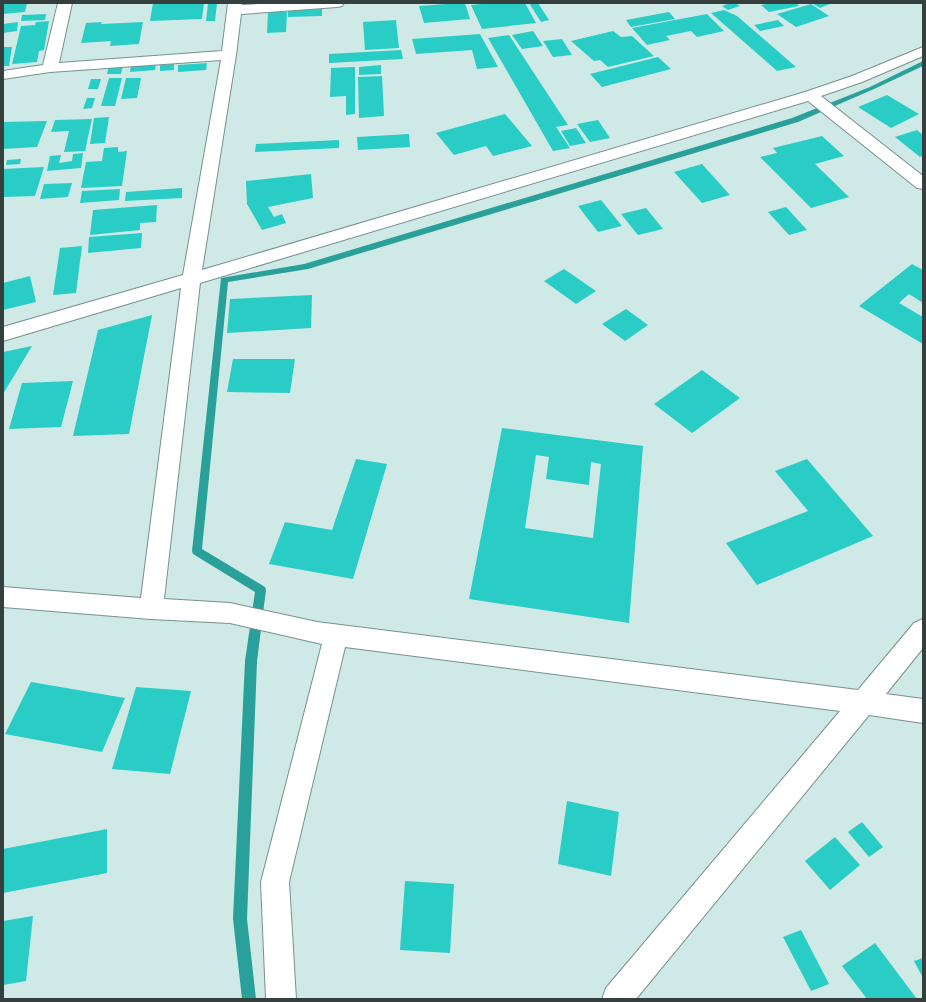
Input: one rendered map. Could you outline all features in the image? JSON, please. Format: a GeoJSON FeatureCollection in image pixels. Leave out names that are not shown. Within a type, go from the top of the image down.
{"type":"FeatureCollection","features":[{"type":"Feature","properties":{"kind":"street"},"geometry":{"type":"LineString","coordinates":[[50,68],[65,3]]}},
{"type":"Feature","properties":{"kind":"street"},"geometry":{"type":"LineString","coordinates":[[151,609],[191,280],[229,55],[235,6],[337,3]]}},
{"type":"Feature","properties":{"kind":"street"},"geometry":{"type":"LineString","coordinates":[[3,334],[821,104],[857,79],[923,51]]}},
{"type":"Feature","properties":{"kind":"street"},"geometry":{"type":"LineString","coordinates":[[3,75],[50,68],[229,55]]}},
{"type":"Feature","properties":{"kind":"street"},"geometry":{"type":"LineString","coordinates":[[821,104],[923,184]]}},
{"type":"Feature","properties":{"kind":"street"},"geometry":{"type":"LineString","coordinates":[[3,597],[151,609],[230,613],[326,634],[862,702],[919,717]]}},
{"type":"Feature","properties":{"kind":"street"},"geometry":{"type":"LineString","coordinates":[[617,999],[923,630]]}},
{"type":"Feature","properties":{"kind":"street"},"geometry":{"type":"LineString","coordinates":[[281,999],[276,882],[326,634]]}},
{"type":"Feature","properties":{"kind":"building"},"geometry":{"type":"Polygon","coordinates":[[[3,3],[27,3],[25,12],[3,14],[3,3]]]}},
{"type":"Feature","properties":{"kind":"building"},"geometry":{"type":"Polygon","coordinates":[[[153,3],[204,3],[202,19],[150,21],[153,3]]]}},
{"type":"Feature","properties":{"kind":"building"},"geometry":{"type":"Polygon","coordinates":[[[208,3],[217,3],[215,21],[206,21],[208,3]]]}},
{"type":"Feature","properties":{"kind":"building"},"geometry":{"type":"Polygon","coordinates":[[[465,3],[470,19],[424,23],[419,6],[465,3]]]}},
{"type":"Feature","properties":{"kind":"building"},"geometry":{"type":"Polygon","coordinates":[[[490,3],[525,3],[536,23],[482,29],[471,5],[490,3]]]}},
{"type":"Feature","properties":{"kind":"building"},"geometry":{"type":"Polygon","coordinates":[[[529,3],[538,3],[549,20],[541,22],[529,3]]]}},
{"type":"Feature","properties":{"kind":"building"},"geometry":{"type":"Polygon","coordinates":[[[735,3],[740,6],[728,10],[722,6],[735,3]]]}},
{"type":"Feature","properties":{"kind":"building"},"geometry":{"type":"Polygon","coordinates":[[[771,3],[796,3],[799,6],[769,12],[761,5],[771,3]]]}},
{"type":"Feature","properties":{"kind":"building"},"geometry":{"type":"Polygon","coordinates":[[[812,3],[832,3],[820,8],[812,3]]]}},
{"type":"Feature","properties":{"kind":"building"},"geometry":{"type":"Polygon","coordinates":[[[811,4],[829,16],[796,27],[777,14],[811,4]]]}},
{"type":"Feature","properties":{"kind":"building"},"geometry":{"type":"Polygon","coordinates":[[[322,9],[322,16],[288,17],[288,11],[322,9]]]}},
{"type":"Feature","properties":{"kind":"building"},"geometry":{"type":"Polygon","coordinates":[[[724,10],[737,16],[796,67],[777,71],[711,13],[724,10]]]}},
{"type":"Feature","properties":{"kind":"building"},"geometry":{"type":"Polygon","coordinates":[[[268,12],[287,12],[286,32],[267,33],[268,12]]]}},
{"type":"Feature","properties":{"kind":"building"},"geometry":{"type":"Polygon","coordinates":[[[669,12],[675,19],[631,27],[626,20],[669,12]]]}},
{"type":"Feature","properties":{"kind":"building"},"geometry":{"type":"Polygon","coordinates":[[[46,14],[45,20],[21,21],[22,15],[46,14]]]}},
{"type":"Feature","properties":{"kind":"building"},"geometry":{"type":"Polygon","coordinates":[[[707,14],[724,31],[697,37],[691,31],[666,36],[670,40],[647,45],[632,28],[707,14]]]}},
{"type":"Feature","properties":{"kind":"building"},"geometry":{"type":"Polygon","coordinates":[[[396,20],[399,48],[365,50],[363,22],[396,20]]]}},
{"type":"Feature","properties":{"kind":"building"},"geometry":{"type":"Polygon","coordinates":[[[778,20],[784,26],[760,31],[754,25],[778,20]]]}},
{"type":"Feature","properties":{"kind":"building"},"geometry":{"type":"Polygon","coordinates":[[[49,21],[44,50],[39,51],[37,62],[12,64],[21,26],[35,25],[36,22],[49,21]]]}},
{"type":"Feature","properties":{"kind":"building"},"geometry":{"type":"Polygon","coordinates":[[[18,22],[17,31],[3,33],[3,24],[18,22]]]}},
{"type":"Feature","properties":{"kind":"building"},"geometry":{"type":"Polygon","coordinates":[[[102,22],[101,24],[143,22],[139,44],[110,46],[111,41],[81,43],[86,23],[102,22]]]}},
{"type":"Feature","properties":{"kind":"building"},"geometry":{"type":"Polygon","coordinates":[[[533,31],[543,46],[522,49],[512,35],[533,31]]]}},
{"type":"Feature","properties":{"kind":"building"},"geometry":{"type":"Polygon","coordinates":[[[613,31],[621,37],[632,36],[654,56],[608,67],[600,60],[594,61],[571,41],[613,31]]]}},
{"type":"Feature","properties":{"kind":"building"},"geometry":{"type":"Polygon","coordinates":[[[480,34],[498,67],[477,69],[472,50],[416,54],[412,39],[480,34]]]}},
{"type":"Feature","properties":{"kind":"building"},"geometry":{"type":"Polygon","coordinates":[[[509,35],[568,125],[556,127],[570,148],[553,151],[488,38],[509,35]]]}},
{"type":"Feature","properties":{"kind":"building"},"geometry":{"type":"Polygon","coordinates":[[[562,39],[572,55],[553,57],[543,41],[562,39]]]}},
{"type":"Feature","properties":{"kind":"building"},"geometry":{"type":"Polygon","coordinates":[[[3,47],[12,47],[9,66],[3,66],[3,47]]]}},
{"type":"Feature","properties":{"kind":"building"},"geometry":{"type":"Polygon","coordinates":[[[401,50],[403,59],[329,63],[329,54],[401,50]]]}},
{"type":"Feature","properties":{"kind":"building"},"geometry":{"type":"Polygon","coordinates":[[[658,57],[671,69],[602,87],[590,74],[658,57]]]}},
{"type":"Feature","properties":{"kind":"building"},"geometry":{"type":"Polygon","coordinates":[[[156,63],[155,70],[130,72],[131,65],[156,63]]]}},
{"type":"Feature","properties":{"kind":"building"},"geometry":{"type":"Polygon","coordinates":[[[207,63],[206,70],[178,72],[178,65],[207,63]]]}},
{"type":"Feature","properties":{"kind":"building"},"geometry":{"type":"Polygon","coordinates":[[[174,64],[174,70],[160,71],[160,65],[174,64]]]}},
{"type":"Feature","properties":{"kind":"building"},"geometry":{"type":"Polygon","coordinates":[[[109,65],[123,65],[121,74],[107,74],[109,65]]]}},
{"type":"Feature","properties":{"kind":"building"},"geometry":{"type":"Polygon","coordinates":[[[381,65],[381,74],[359,75],[359,67],[381,65]]]}},
{"type":"Feature","properties":{"kind":"building"},"geometry":{"type":"Polygon","coordinates":[[[355,67],[355,114],[346,115],[346,96],[330,97],[331,68],[355,67]]]}},
{"type":"Feature","properties":{"kind":"building"},"geometry":{"type":"Polygon","coordinates":[[[382,76],[384,116],[359,118],[358,77],[382,76]]]}},
{"type":"Feature","properties":{"kind":"building"},"geometry":{"type":"Polygon","coordinates":[[[109,78],[122,78],[115,106],[101,106],[109,78]]]}},
{"type":"Feature","properties":{"kind":"building"},"geometry":{"type":"Polygon","coordinates":[[[126,78],[141,78],[137,98],[121,99],[126,78]]]}},
{"type":"Feature","properties":{"kind":"building"},"geometry":{"type":"Polygon","coordinates":[[[91,79],[101,79],[98,89],[88,89],[91,79]]]}},
{"type":"Feature","properties":{"kind":"building"},"geometry":{"type":"Polygon","coordinates":[[[887,95],[919,114],[891,128],[858,107],[887,95]]]}},
{"type":"Feature","properties":{"kind":"building"},"geometry":{"type":"Polygon","coordinates":[[[87,98],[95,98],[92,108],[83,109],[87,98]]]}},
{"type":"Feature","properties":{"kind":"building"},"geometry":{"type":"Polygon","coordinates":[[[505,114],[532,146],[493,156],[486,146],[454,155],[436,133],[505,114]]]}},
{"type":"Feature","properties":{"kind":"building"},"geometry":{"type":"Polygon","coordinates":[[[109,117],[105,143],[90,144],[94,118],[109,117]]]}},
{"type":"Feature","properties":{"kind":"building"},"geometry":{"type":"Polygon","coordinates":[[[92,119],[85,151],[64,152],[69,131],[51,132],[55,120],[92,119]]]}},
{"type":"Feature","properties":{"kind":"building"},"geometry":{"type":"Polygon","coordinates":[[[598,120],[610,138],[590,142],[577,124],[598,120]]]}},
{"type":"Feature","properties":{"kind":"building"},"geometry":{"type":"Polygon","coordinates":[[[47,121],[37,147],[3,149],[3,122],[47,121]]]}},
{"type":"Feature","properties":{"kind":"building"},"geometry":{"type":"Polygon","coordinates":[[[576,128],[586,143],[570,146],[561,131],[576,128]]]}},
{"type":"Feature","properties":{"kind":"building"},"geometry":{"type":"Polygon","coordinates":[[[917,130],[923,135],[923,156],[920,157],[895,137],[917,130]]]}},
{"type":"Feature","properties":{"kind":"building"},"geometry":{"type":"Polygon","coordinates":[[[409,134],[410,147],[358,150],[357,137],[409,134]]]}},
{"type":"Feature","properties":{"kind":"building"},"geometry":{"type":"Polygon","coordinates":[[[822,136],[844,156],[815,164],[849,197],[811,208],[760,157],[777,153],[773,148],[822,136]]]}},
{"type":"Feature","properties":{"kind":"building"},"geometry":{"type":"Polygon","coordinates":[[[339,140],[339,148],[255,152],[256,144],[339,140]]]}},
{"type":"Feature","properties":{"kind":"building"},"geometry":{"type":"Polygon","coordinates":[[[118,147],[118,152],[127,151],[122,186],[81,188],[86,162],[102,161],[104,148],[118,147]]]}},
{"type":"Feature","properties":{"kind":"building"},"geometry":{"type":"Polygon","coordinates":[[[83,153],[81,168],[47,171],[50,156],[61,155],[59,163],[72,161],[73,154],[83,153]]]}},
{"type":"Feature","properties":{"kind":"building"},"geometry":{"type":"Polygon","coordinates":[[[21,159],[20,164],[6,165],[7,160],[21,159]]]}},
{"type":"Feature","properties":{"kind":"building"},"geometry":{"type":"Polygon","coordinates":[[[702,164],[730,195],[702,203],[674,172],[702,164]]]}},
{"type":"Feature","properties":{"kind":"building"},"geometry":{"type":"Polygon","coordinates":[[[44,167],[35,196],[3,197],[3,169],[44,167]]]}},
{"type":"Feature","properties":{"kind":"building"},"geometry":{"type":"Polygon","coordinates":[[[311,174],[313,198],[268,207],[274,217],[282,214],[286,223],[262,230],[247,204],[246,181],[311,174]]]}},
{"type":"Feature","properties":{"kind":"building"},"geometry":{"type":"Polygon","coordinates":[[[72,183],[68,197],[40,199],[44,184],[72,183]]]}},
{"type":"Feature","properties":{"kind":"building"},"geometry":{"type":"Polygon","coordinates":[[[182,188],[182,198],[125,201],[126,192],[182,188]]]}},
{"type":"Feature","properties":{"kind":"building"},"geometry":{"type":"Polygon","coordinates":[[[120,189],[119,200],[80,203],[82,191],[120,189]]]}},
{"type":"Feature","properties":{"kind":"building"},"geometry":{"type":"Polygon","coordinates":[[[601,200],[622,226],[598,232],[578,206],[601,200]]]}},
{"type":"Feature","properties":{"kind":"building"},"geometry":{"type":"Polygon","coordinates":[[[157,205],[156,222],[140,223],[140,230],[90,235],[93,210],[157,205]]]}},
{"type":"Feature","properties":{"kind":"building"},"geometry":{"type":"Polygon","coordinates":[[[786,207],[807,230],[789,235],[768,212],[786,207]]]}},
{"type":"Feature","properties":{"kind":"building"},"geometry":{"type":"Polygon","coordinates":[[[646,208],[663,229],[638,235],[621,214],[646,208]]]}},
{"type":"Feature","properties":{"kind":"building"},"geometry":{"type":"Polygon","coordinates":[[[142,233],[141,248],[88,253],[89,237],[142,233]]]}},
{"type":"Feature","properties":{"kind":"building"},"geometry":{"type":"Polygon","coordinates":[[[82,246],[76,293],[53,295],[60,248],[82,246]]]}},
{"type":"Feature","properties":{"kind":"building"},"geometry":{"type":"Polygon","coordinates":[[[912,264],[923,270],[923,303],[909,294],[899,303],[923,317],[923,344],[859,306],[912,264]]]}},
{"type":"Feature","properties":{"kind":"building"},"geometry":{"type":"Polygon","coordinates":[[[564,269],[596,291],[576,304],[544,281],[564,269]]]}},
{"type":"Feature","properties":{"kind":"building"},"geometry":{"type":"Polygon","coordinates":[[[30,276],[36,302],[3,310],[3,283],[30,276]]]}},
{"type":"Feature","properties":{"kind":"building"},"geometry":{"type":"Polygon","coordinates":[[[312,295],[311,328],[227,333],[230,299],[312,295]]]}},
{"type":"Feature","properties":{"kind":"building"},"geometry":{"type":"Polygon","coordinates":[[[626,309],[648,325],[625,341],[602,324],[626,309]]]}},
{"type":"Feature","properties":{"kind":"building"},"geometry":{"type":"Polygon","coordinates":[[[152,315],[129,434],[73,436],[98,330],[152,315]]]}},
{"type":"Feature","properties":{"kind":"building"},"geometry":{"type":"Polygon","coordinates":[[[32,346],[3,394],[3,352],[32,346]]]}},
{"type":"Feature","properties":{"kind":"building"},"geometry":{"type":"Polygon","coordinates":[[[233,359],[295,359],[290,393],[227,392],[233,359]]]}},
{"type":"Feature","properties":{"kind":"building"},"geometry":{"type":"Polygon","coordinates":[[[702,370],[740,398],[692,433],[654,404],[702,370]]]}},
{"type":"Feature","properties":{"kind":"building"},"geometry":{"type":"Polygon","coordinates":[[[73,381],[61,427],[9,429],[22,383],[73,381]]]}},
{"type":"Feature","properties":{"kind":"building"},"geometry":{"type":"Polygon","coordinates":[[[502,428],[643,446],[629,623],[469,599],[502,428]],[[536,455],[525,528],[593,538],[601,464],[591,462],[589,485],[546,479],[549,457],[536,455]]]}},
{"type":"Feature","properties":{"kind":"building"},"geometry":{"type":"Polygon","coordinates":[[[356,459],[387,464],[353,579],[269,564],[285,522],[332,530],[356,459]]]}},
{"type":"Feature","properties":{"kind":"building"},"geometry":{"type":"Polygon","coordinates":[[[807,459],[873,536],[757,585],[726,543],[808,511],[775,471],[807,459]]]}},
{"type":"Feature","properties":{"kind":"building"},"geometry":{"type":"Polygon","coordinates":[[[31,682],[125,698],[102,752],[5,734],[31,682]]]}},
{"type":"Feature","properties":{"kind":"building"},"geometry":{"type":"Polygon","coordinates":[[[136,687],[191,691],[170,774],[112,769],[136,687]]]}},
{"type":"Feature","properties":{"kind":"building"},"geometry":{"type":"Polygon","coordinates":[[[567,801],[619,812],[611,876],[558,864],[567,801]]]}},
{"type":"Feature","properties":{"kind":"building"},"geometry":{"type":"Polygon","coordinates":[[[862,822],[883,847],[869,857],[848,832],[862,822]]]}},
{"type":"Feature","properties":{"kind":"building"},"geometry":{"type":"Polygon","coordinates":[[[107,829],[107,873],[3,893],[3,849],[107,829]]]}},
{"type":"Feature","properties":{"kind":"building"},"geometry":{"type":"Polygon","coordinates":[[[835,837],[860,865],[830,890],[805,861],[835,837]]]}},
{"type":"Feature","properties":{"kind":"building"},"geometry":{"type":"Polygon","coordinates":[[[405,881],[454,884],[450,953],[400,950],[405,881]]]}},
{"type":"Feature","properties":{"kind":"building"},"geometry":{"type":"Polygon","coordinates":[[[33,916],[26,981],[3,985],[3,921],[33,916]]]}},
{"type":"Feature","properties":{"kind":"building"},"geometry":{"type":"Polygon","coordinates":[[[801,930],[829,984],[811,991],[783,937],[801,930]]]}},
{"type":"Feature","properties":{"kind":"building"},"geometry":{"type":"Polygon","coordinates":[[[875,943],[917,999],[867,999],[842,966],[875,943]]]}},
{"type":"Feature","properties":{"kind":"building"},"geometry":{"type":"Polygon","coordinates":[[[923,958],[923,978],[914,961],[923,958]]]}},
{"type":"Feature","properties":{"kind":"waterway"},"geometry":{"type":"LineString","coordinates":[[249,999],[240,919],[251,661],[261,590],[197,551],[224,280],[305,267],[795,120],[872,88],[923,63]]}}]}
